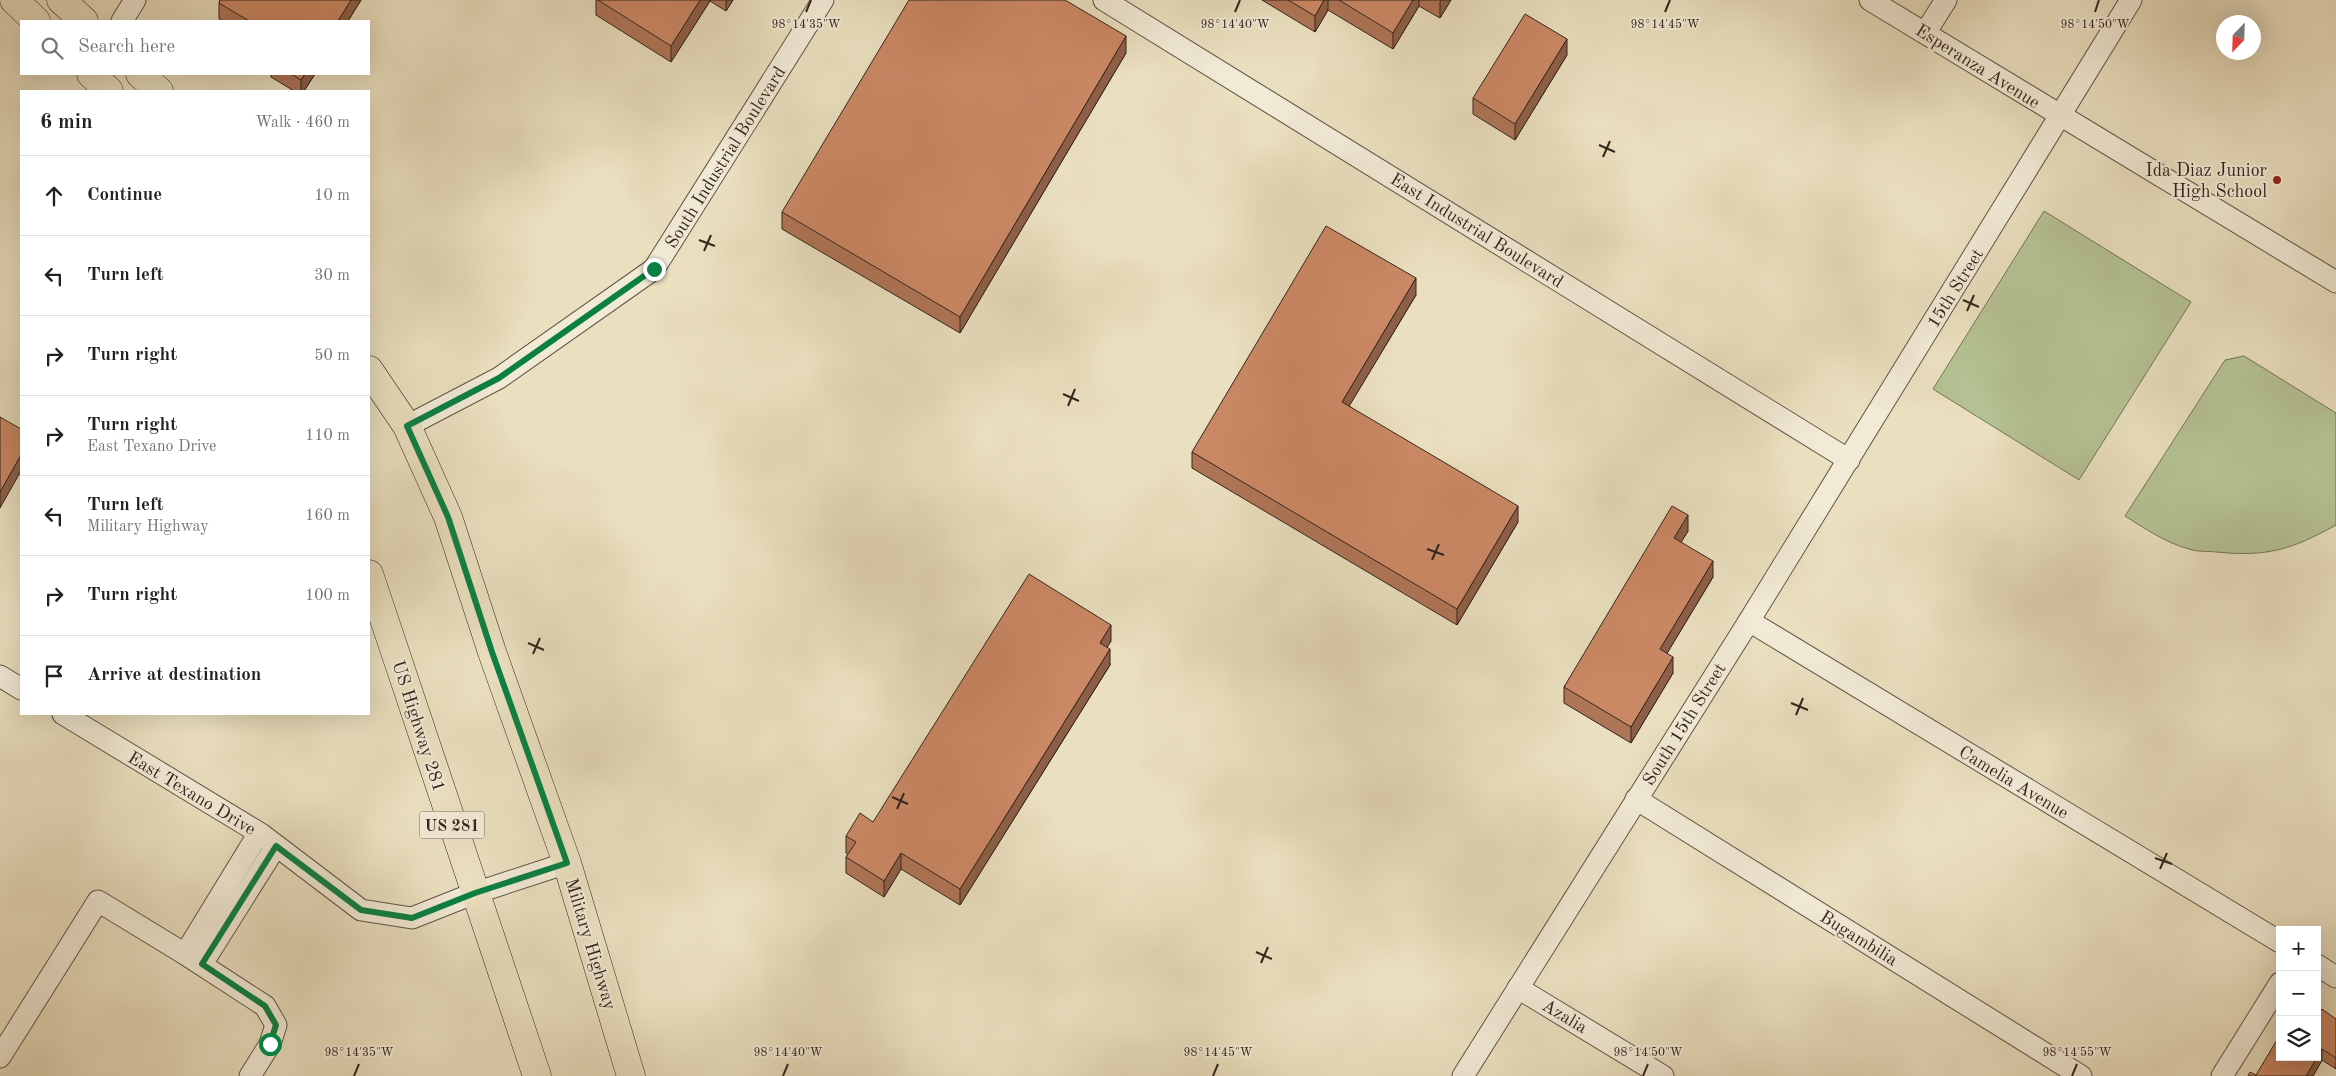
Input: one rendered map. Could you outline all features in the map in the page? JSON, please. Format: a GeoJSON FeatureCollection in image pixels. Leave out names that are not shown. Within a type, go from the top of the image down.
{"type":"FeatureCollection","features":[{"type":"Feature","properties":{"kind":"main road"},"geometry":{"type":"LineString","coordinates":[[14,0],[35,20]]}},
{"type":"Feature","properties":{"kind":"main road"},"geometry":{"type":"LineString","coordinates":[[61,0],[83,20]]}},
{"type":"Feature","properties":{"kind":"main road"},"geometry":{"type":"LineString","coordinates":[[92,75],[108,90]]}},
{"type":"Feature","properties":{"kind":"main road"},"geometry":{"type":"LineString","coordinates":[[141,75],[158,90]]}},
{"type":"Feature","properties":{"kind":"main road","name":"Military Highway"},"geometry":{"type":"LineString","coordinates":[[370,371],[407,426],[448,517],[492,652],[567,863],[631,1076]]}},
{"type":"Feature","properties":{"kind":"main road","name":"US Highway 281"},"geometry":{"type":"LineString","coordinates":[[370,577],[537,1076]]}},
{"type":"Feature","properties":{"kind":"street"},"geometry":{"type":"LineString","coordinates":[[123,20],[135,0]]}},
{"type":"Feature","properties":{"kind":"street","name":"South Industrial Boulevard"},"geometry":{"type":"LineString","coordinates":[[407,426],[499,378],[654,269],[823,0]]}},
{"type":"Feature","properties":{"kind":"street","name":"East Industrial Boulevard"},"geometry":{"type":"LineString","coordinates":[[1104,0],[1849,460]]}},
{"type":"Feature","properties":{"kind":"street","name":"Esperanza Avenue"},"geometry":{"type":"LineString","coordinates":[[1870,0],[2060,117],[2336,282]]}},
{"type":"Feature","properties":{"kind":"street"},"geometry":{"type":"LineString","coordinates":[[1925,34],[1946,0]]}},
{"type":"Feature","properties":{"kind":"street"},"geometry":{"type":"LineString","coordinates":[[2060,117],[2132,0]]}},
{"type":"Feature","properties":{"kind":"street","name":"15th Street"},"geometry":{"type":"LineString","coordinates":[[1849,460],[2060,117]]}},
{"type":"Feature","properties":{"kind":"street","name":"South 15th Street"},"geometry":{"type":"LineString","coordinates":[[1518,988],[1849,460]]}},
{"type":"Feature","properties":{"kind":"street","name":"Camelia Avenue"},"geometry":{"type":"LineString","coordinates":[[1749,621],[2276,940]]}},
{"type":"Feature","properties":{"kind":"street"},"geometry":{"type":"LineString","coordinates":[[0,676],[20,688]]}},
{"type":"Feature","properties":{"kind":"street","name":"East Texano Drive"},"geometry":{"type":"LineString","coordinates":[[65,715],[259,833],[361,910],[412,918],[475,893],[567,863]]}},
{"type":"Feature","properties":{"kind":"street","name":"Bugambilia"},"geometry":{"type":"LineString","coordinates":[[1636,799],[2081,1076]]}},
{"type":"Feature","properties":{"kind":"street"},"geometry":{"type":"LineString","coordinates":[[194,959],[259,833]]}},
{"type":"Feature","properties":{"kind":"street"},"geometry":{"type":"LineString","coordinates":[[194,959],[276,846]]}},
{"type":"Feature","properties":{"kind":"street"},"geometry":{"type":"LineString","coordinates":[[0,1057],[98,901],[194,959],[265,1006],[276,1025],[270,1044],[250,1076]]}},
{"type":"Feature","properties":{"kind":"street"},"geometry":{"type":"LineString","coordinates":[[2321,968],[2336,977]]}},
{"type":"Feature","properties":{"kind":"street"},"geometry":{"type":"LineString","coordinates":[[1463,1076],[1518,988]]}},
{"type":"Feature","properties":{"kind":"street","name":"Azalia"},"geometry":{"type":"LineString","coordinates":[[1518,988],[1663,1076]]}},
{"type":"Feature","properties":{"kind":"street"},"geometry":{"type":"LineString","coordinates":[[2222,1076],[2276,989]]}},
{"type":"Feature","properties":{"kind":"green space"},"geometry":{"type":"Polygon","coordinates":[[[2044,211],[2191,302],[2079,480],[1933,389],[2044,211]]]}},
{"type":"Feature","properties":{"kind":"green space"},"geometry":{"type":"Polygon","coordinates":[[[2244,356],[2336,413],[2336,525],[2320,534],[2278,550],[2234,553],[2192,550],[2164,539],[2125,516],[2225,360],[2244,356]]]}},
{"type":"Feature","properties":{"kind":"building"},"geometry":{"type":"Polygon","coordinates":[[[220,0],[351,0],[339,20],[247,20],[219,3],[220,0]]]}},
{"type":"Feature","properties":{"kind":"building"},"geometry":{"type":"Polygon","coordinates":[[[598,0],[700,0],[671,46],[598,0]]]}},
{"type":"Feature","properties":{"kind":"building"},"geometry":{"type":"Polygon","coordinates":[[[909,0],[1065,0],[1126,36],[960,317],[782,212],[909,0]]]}},
{"type":"Feature","properties":{"kind":"building"},"geometry":{"type":"Polygon","coordinates":[[[1288,0],[1324,0],[1315,16],[1288,0]]]}},
{"type":"Feature","properties":{"kind":"building"},"geometry":{"type":"Polygon","coordinates":[[[1339,0],[1413,0],[1393,33],[1339,0]]]}},
{"type":"Feature","properties":{"kind":"building"},"geometry":{"type":"Polygon","coordinates":[[[1525,14],[1567,39],[1515,124],[1473,98],[1525,14]]]}},
{"type":"Feature","properties":{"kind":"building"},"geometry":{"type":"Polygon","coordinates":[[[293,75],[304,75],[301,80],[293,75]]]}},
{"type":"Feature","properties":{"kind":"building"},"geometry":{"type":"Polygon","coordinates":[[[1326,226],[1416,278],[1342,402],[1518,506],[1457,609],[1192,452],[1326,226]]]}},
{"type":"Feature","properties":{"kind":"building"},"geometry":{"type":"Polygon","coordinates":[[[0,417],[20,428],[20,457],[0,492],[0,417]]]}},
{"type":"Feature","properties":{"kind":"building"},"geometry":{"type":"Polygon","coordinates":[[[1672,506],[1688,515],[1674,538],[1713,561],[1660,649],[1673,657],[1631,727],[1564,687],[1672,506]]]}},
{"type":"Feature","properties":{"kind":"building"},"geometry":{"type":"Polygon","coordinates":[[[1029,574],[1111,625],[1100,643],[1110,649],[960,889],[901,853],[884,881],[846,857],[856,842],[846,836],[860,813],[873,822],[1029,574]]]}},
{"type":"Feature","properties":{"kind":"building"},"geometry":{"type":"Polygon","coordinates":[[[2322,1009],[2336,1019],[2336,1058],[2322,1049],[2321,1051],[2322,1009]]]}},
{"type":"Feature","properties":{"kind":"building"},"geometry":{"type":"Polygon","coordinates":[[[2276,1042],[2276,1061],[2315,1061],[2306,1076],[2248,1076],[2250,1072],[2256,1075],[2276,1042]]]}},
{"type":"Feature","properties":{"kind":"place","name":"Ida Diaz Junior High School"},"geometry":{"type":"Point","coordinates":[2277,180]}},
{"type":"Feature","properties":{"kind":"route"},"geometry":{"type":"LineString","coordinates":[[270,1044],[276,1025],[265,1006],[202,964],[276,846],[361,910],[412,918],[475,893],[567,863],[492,652],[448,517],[407,426],[499,378],[654,269]]}}]}
